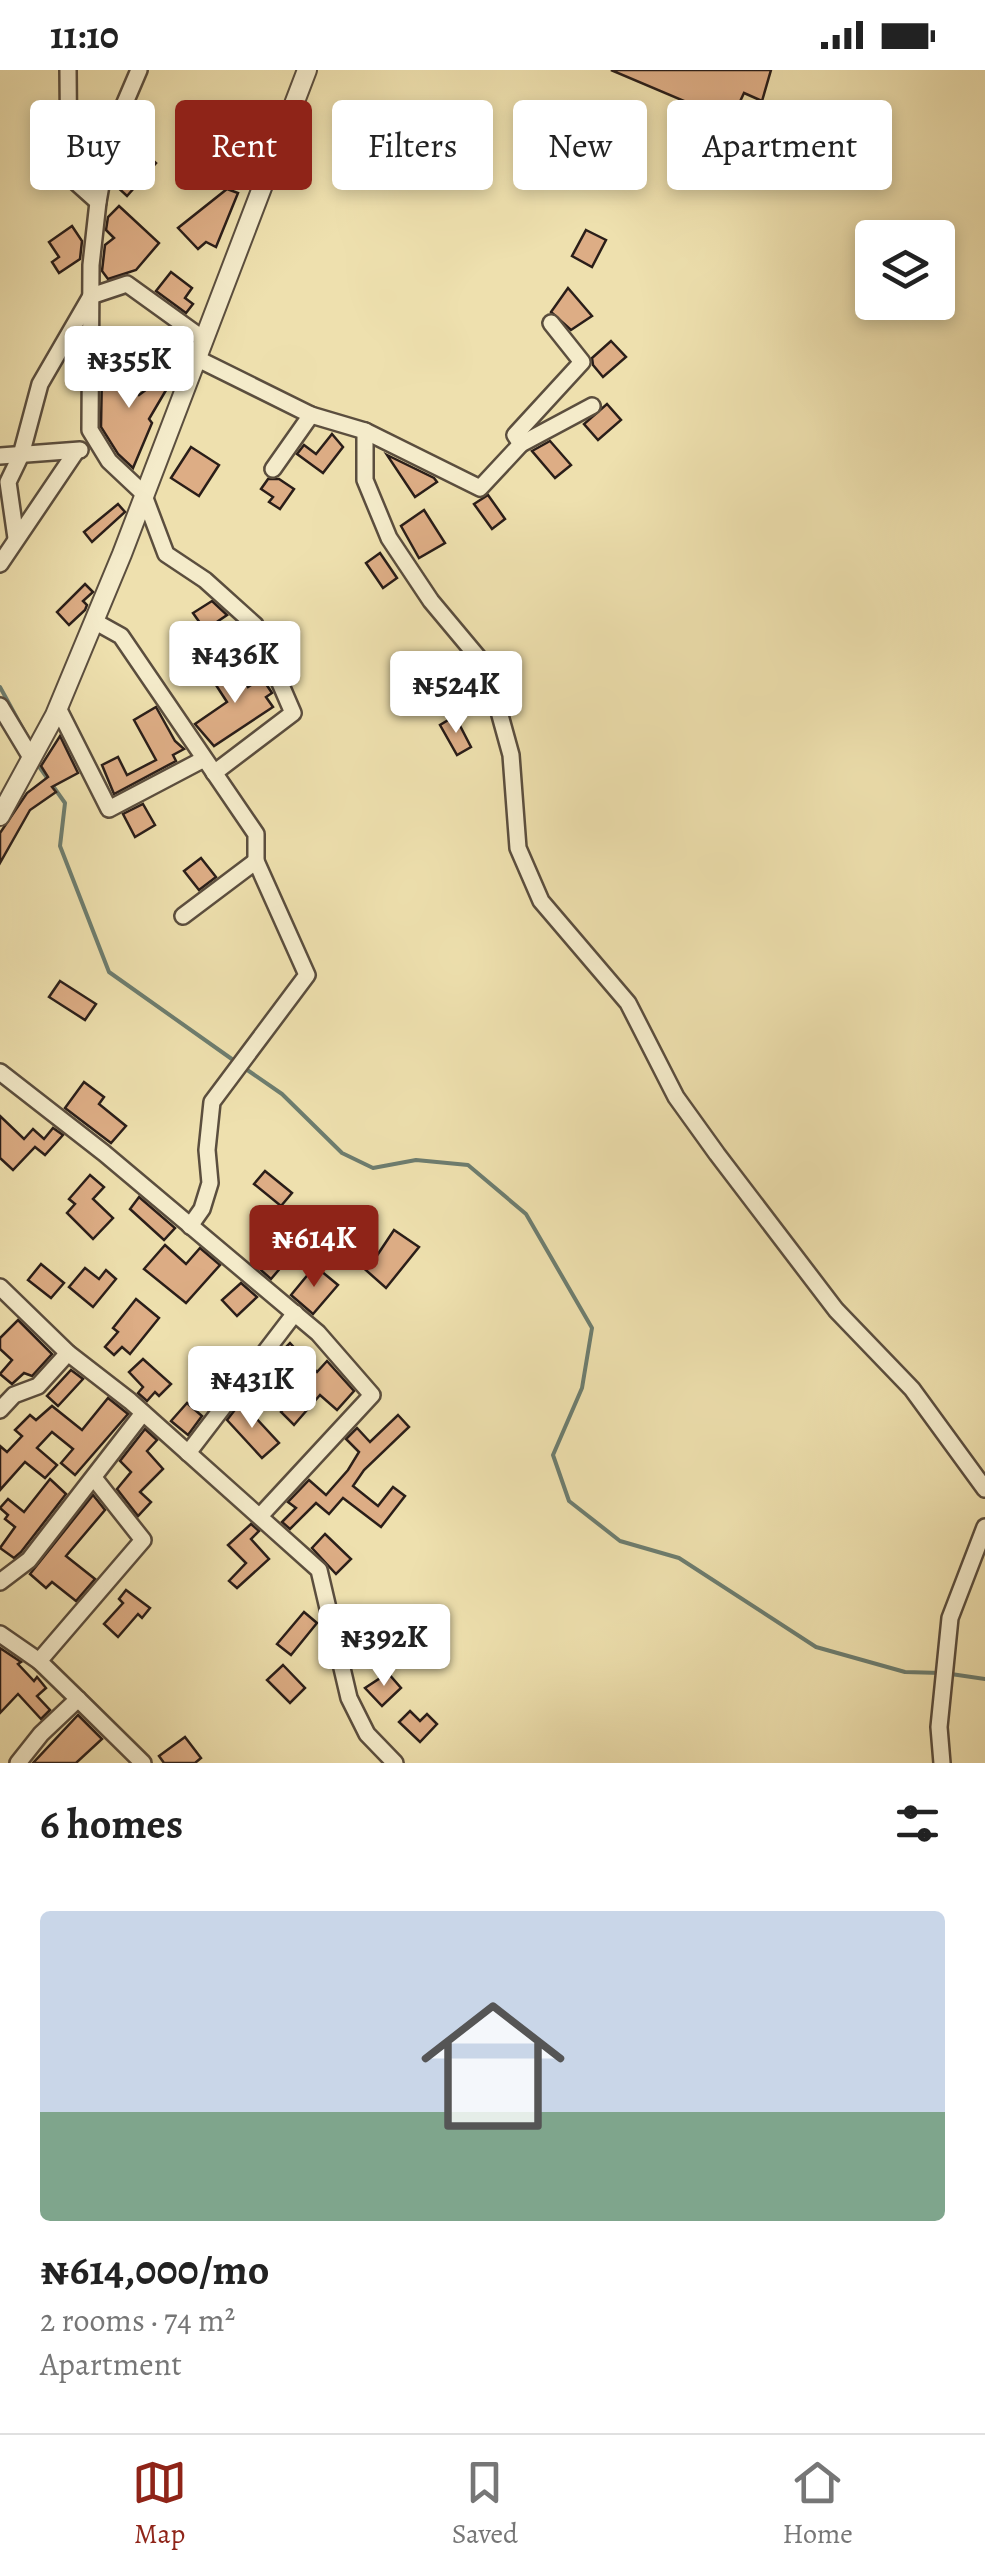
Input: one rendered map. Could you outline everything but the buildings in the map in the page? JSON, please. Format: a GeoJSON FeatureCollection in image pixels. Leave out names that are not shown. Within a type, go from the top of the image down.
{"type":"FeatureCollection","features":[{"type":"Feature","properties":{"kind":"street"},"geometry":{"type":"LineString","coordinates":[[68,70],[69,176],[98,202]]}},
{"type":"Feature","properties":{"kind":"street"},"geometry":{"type":"LineString","coordinates":[[58,708],[110,809],[209,766],[292,713],[255,625],[205,580],[166,554],[143,493],[109,462],[90,430],[91,296],[98,202],[109,140],[139,70]]}},
{"type":"Feature","properties":{"kind":"street"},"geometry":{"type":"LineString","coordinates":[[0,816],[58,708],[94,621],[307,70]]}},
{"type":"Feature","properties":{"kind":"street"},"geometry":{"type":"LineString","coordinates":[[16,538],[8,482],[21,455],[40,384],[91,296],[126,284],[202,338]]}},
{"type":"Feature","properties":{"kind":"street"},"geometry":{"type":"LineString","coordinates":[[521,444],[515,435],[582,362],[551,323]]}},
{"type":"Feature","properties":{"kind":"street"},"geometry":{"type":"LineString","coordinates":[[196,358],[310,415],[365,431],[480,488],[521,444],[592,406]]}},
{"type":"Feature","properties":{"kind":"street"},"geometry":{"type":"LineString","coordinates":[[274,469],[310,415]]}},
{"type":"Feature","properties":{"kind":"street"},"geometry":{"type":"LineString","coordinates":[[365,431],[365,480],[389,538],[431,601],[487,668],[511,754],[518,848],[541,900],[628,1003],[676,1096],[741,1185],[836,1310],[912,1389],[985,1489]]}},
{"type":"Feature","properties":{"kind":"street"},"geometry":{"type":"LineString","coordinates":[[0,564],[75,453],[96,440]]}},
{"type":"Feature","properties":{"kind":"street"},"geometry":{"type":"LineString","coordinates":[[0,456],[75,453]]}},
{"type":"Feature","properties":{"kind":"street"},"geometry":{"type":"LineString","coordinates":[[94,621],[121,636],[256,834],[256,861],[272,902],[293,935],[307,975],[212,1102],[207,1150],[210,1183],[202,1209],[190,1226]]}},
{"type":"Feature","properties":{"kind":"street"},"geometry":{"type":"LineString","coordinates":[[0,706],[32,759]]}},
{"type":"Feature","properties":{"kind":"street"},"geometry":{"type":"LineString","coordinates":[[183,916],[256,861]]}},
{"type":"Feature","properties":{"kind":"street"},"geometry":{"type":"LineString","coordinates":[[0,1072],[104,1153],[295,1313],[318,1333],[372,1395],[261,1515]]}},
{"type":"Feature","properties":{"kind":"street"},"geometry":{"type":"LineString","coordinates":[[0,1287],[68,1353],[261,1515],[318,1570],[350,1698],[367,1734],[395,1763]]}},
{"type":"Feature","properties":{"kind":"street"},"geometry":{"type":"LineString","coordinates":[[188,1454],[295,1313]]}},
{"type":"Feature","properties":{"kind":"street"},"geometry":{"type":"LineString","coordinates":[[0,1410],[14,1395],[38,1386],[68,1353]]}},
{"type":"Feature","properties":{"kind":"street"},"geometry":{"type":"LineString","coordinates":[[0,1582],[29,1560],[143,1413]]}},
{"type":"Feature","properties":{"kind":"street"},"geometry":{"type":"LineString","coordinates":[[39,1661],[143,1540],[94,1478]]}},
{"type":"Feature","properties":{"kind":"street"},"geometry":{"type":"LineString","coordinates":[[942,1763],[940,1726],[950,1618],[985,1527]]}},
{"type":"Feature","properties":{"kind":"street"},"geometry":{"type":"LineString","coordinates":[[0,1634],[39,1661],[143,1763]]}},
{"type":"Feature","properties":{"kind":"street"},"geometry":{"type":"LineString","coordinates":[[18,1763],[41,1734],[78,1699]]}},
{"type":"Feature","properties":{"kind":"waterway"},"geometry":{"type":"LineString","coordinates":[[0,687],[29,740]]}},
{"type":"Feature","properties":{"kind":"waterway"},"geometry":{"type":"LineString","coordinates":[[38,765],[65,803],[60,846],[109,972],[236,1062]]}},
{"type":"Feature","properties":{"kind":"waterway"},"geometry":{"type":"LineString","coordinates":[[243,1067],[282,1094],[342,1153],[373,1168],[416,1160],[468,1165],[526,1214],[592,1328],[582,1388],[553,1455],[569,1501],[620,1541],[679,1558],[816,1647],[905,1672],[941,1673]]}},
{"type":"Feature","properties":{"kind":"waterway"},"geometry":{"type":"LineString","coordinates":[[951,1674],[985,1679]]}}]}
